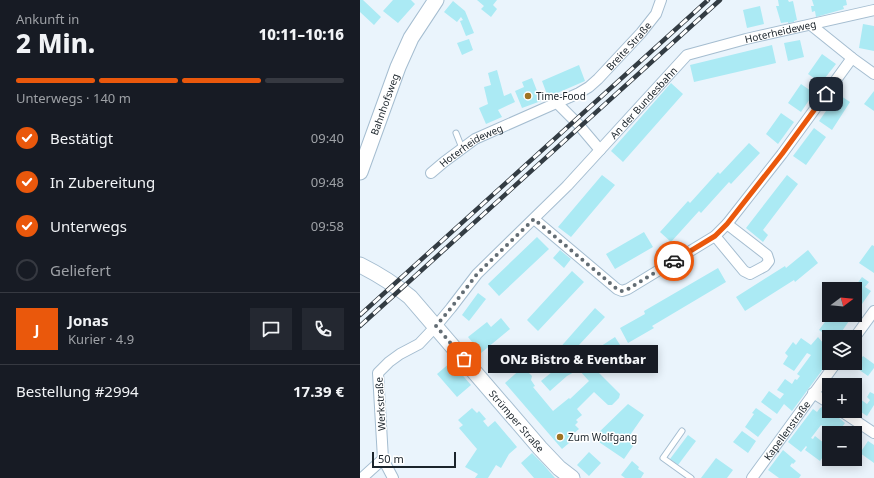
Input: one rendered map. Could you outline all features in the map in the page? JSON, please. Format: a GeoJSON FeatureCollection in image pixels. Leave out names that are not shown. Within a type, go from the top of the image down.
{"type":"FeatureCollection","features":[{"type":"Feature","properties":{"kind":"main road","name":"Bahnhofsweg"},"geometry":{"type":"LineString","coordinates":[[360,172],[398,67],[411,38],[436,0]]}},
{"type":"Feature","properties":{"kind":"main road","name":"Strümper Straße"},"geometry":{"type":"LineString","coordinates":[[362,267],[376,273],[401,289],[410,297],[540,448],[559,468],[572,478]]}},
{"type":"Feature","properties":{"kind":"street","name":"Breite Straße"},"geometry":{"type":"LineString","coordinates":[[589,88],[598,80],[656,14],[661,0]]}},
{"type":"Feature","properties":{"kind":"street","name":"Hoterheideweg"},"geometry":{"type":"LineString","coordinates":[[687,55],[746,39],[874,10]]}},
{"type":"Feature","properties":{"kind":"street"},"geometry":{"type":"LineString","coordinates":[[811,25],[874,74]]}},
{"type":"Feature","properties":{"kind":"street","name":"An der Bundesbahn"},"geometry":{"type":"LineString","coordinates":[[436,326],[477,274],[567,186],[687,55]]}},
{"type":"Feature","properties":{"kind":"street"},"geometry":{"type":"LineString","coordinates":[[534,219],[617,289],[622,291],[628,289],[715,236],[727,224],[782,154],[852,58]]}},
{"type":"Feature","properties":{"kind":"street","name":"Hoterheideweg"},"geometry":{"type":"LineString","coordinates":[[431,173],[475,139],[589,88]]}},
{"type":"Feature","properties":{"kind":"street"},"geometry":{"type":"LineString","coordinates":[[557,103],[578,124],[600,150]]}},
{"type":"Feature","properties":{"kind":"street"},"geometry":{"type":"LineString","coordinates":[[715,236],[744,271],[750,274],[765,266],[769,261],[767,255],[727,224]]}},
{"type":"Feature","properties":{"kind":"street"},"geometry":{"type":"LineString","coordinates":[[860,330],[874,311]]}},
{"type":"Feature","properties":{"kind":"street","name":"Werkstraße"},"geometry":{"type":"LineString","coordinates":[[383,459],[378,373],[400,354],[419,344],[436,326]]}},
{"type":"Feature","properties":{"kind":"street","name":"Kapellenstraße"},"geometry":{"type":"LineString","coordinates":[[752,478],[831,370]]}},
{"type":"Feature","properties":{"kind":"street"},"geometry":{"type":"LineString","coordinates":[[813,393],[822,399]]}},
{"type":"Feature","properties":{"kind":"street"},"geometry":{"type":"LineString","coordinates":[[852,418],[874,433]]}},
{"type":"Feature","properties":{"kind":"street"},"geometry":{"type":"LineString","coordinates":[[362,478],[383,459],[393,478]]}},
{"type":"Feature","properties":{"kind":"lane"},"geometry":{"type":"LineString","coordinates":[[456,132],[462,148]]}},
{"type":"Feature","properties":{"kind":"lane"},"geometry":{"type":"LineString","coordinates":[[682,431],[663,458],[691,478]]}},
{"type":"Feature","properties":{"kind":"building"},"geometry":{"type":"Polygon","coordinates":[[[360,0],[363,0],[381,17],[374,25],[360,12],[360,0]]]}},
{"type":"Feature","properties":{"kind":"building"},"geometry":{"type":"Polygon","coordinates":[[[393,0],[411,0],[415,4],[398,23],[383,11],[393,0]]]}},
{"type":"Feature","properties":{"kind":"building"},"geometry":{"type":"Polygon","coordinates":[[[477,0],[497,0],[493,5],[497,9],[491,17],[481,9],[484,6],[477,0]]]}},
{"type":"Feature","properties":{"kind":"building"},"geometry":{"type":"Polygon","coordinates":[[[778,0],[788,0],[789,2],[793,1],[797,20],[794,22],[781,23],[776,6],[779,6],[778,0]]]}},
{"type":"Feature","properties":{"kind":"building"},"geometry":{"type":"Polygon","coordinates":[[[812,0],[846,0],[847,5],[843,6],[844,9],[816,17],[815,11],[812,12],[811,6],[814,6],[812,0]]]}},
{"type":"Feature","properties":{"kind":"building"},"geometry":{"type":"Polygon","coordinates":[[[453,1],[465,11],[474,33],[466,36],[460,21],[463,20],[461,17],[457,22],[444,12],[453,1]]]}},
{"type":"Feature","properties":{"kind":"building"},"geometry":{"type":"Polygon","coordinates":[[[760,6],[764,24],[747,28],[743,10],[760,6]]]}},
{"type":"Feature","properties":{"kind":"building"},"geometry":{"type":"Polygon","coordinates":[[[863,24],[874,26],[874,51],[859,48],[863,24]]]}},
{"type":"Feature","properties":{"kind":"building"},"geometry":{"type":"Polygon","coordinates":[[[469,39],[473,50],[462,55],[457,43],[469,39]]]}},
{"type":"Feature","properties":{"kind":"building"},"geometry":{"type":"Polygon","coordinates":[[[800,40],[804,57],[788,61],[784,43],[800,40]]]}},
{"type":"Feature","properties":{"kind":"building"},"geometry":{"type":"Polygon","coordinates":[[[772,45],[776,63],[694,82],[690,65],[772,45]]]}},
{"type":"Feature","properties":{"kind":"building"},"geometry":{"type":"Polygon","coordinates":[[[822,54],[836,64],[821,83],[808,74],[822,54]]]}},
{"type":"Feature","properties":{"kind":"building"},"geometry":{"type":"Polygon","coordinates":[[[579,65],[585,81],[548,97],[542,81],[579,65]]]}},
{"type":"Feature","properties":{"kind":"building"},"geometry":{"type":"Polygon","coordinates":[[[497,70],[504,96],[511,93],[515,102],[498,110],[502,117],[486,124],[479,108],[488,104],[484,87],[491,85],[488,73],[497,70]]]}},
{"type":"Feature","properties":{"kind":"building","name":"Time-Food"},"geometry":{"type":"Polygon","coordinates":[[[532,78],[541,101],[522,108],[515,91],[524,87],[522,82],[532,78]]]}},
{"type":"Feature","properties":{"kind":"building"},"geometry":{"type":"Polygon","coordinates":[[[671,83],[683,94],[623,162],[611,151],[671,83]]]}},
{"type":"Feature","properties":{"kind":"building"},"geometry":{"type":"Polygon","coordinates":[[[801,84],[814,93],[801,112],[788,103],[801,84]]]}},
{"type":"Feature","properties":{"kind":"building"},"geometry":{"type":"Polygon","coordinates":[[[874,91],[874,111],[864,104],[874,91]]]}},
{"type":"Feature","properties":{"kind":"building"},"geometry":{"type":"Polygon","coordinates":[[[838,94],[850,102],[832,130],[819,121],[838,94]]]}},
{"type":"Feature","properties":{"kind":"building"},"geometry":{"type":"Polygon","coordinates":[[[781,113],[794,122],[778,144],[766,134],[781,113]]]}},
{"type":"Feature","properties":{"kind":"building"},"geometry":{"type":"Polygon","coordinates":[[[814,128],[826,137],[806,165],[793,156],[814,128]]]}},
{"type":"Feature","properties":{"kind":"building"},"geometry":{"type":"Polygon","coordinates":[[[749,143],[760,153],[731,184],[729,182],[701,213],[699,211],[671,242],[660,232],[688,201],[690,203],[718,172],[720,174],[749,143]]]}},
{"type":"Feature","properties":{"kind":"building"},"geometry":{"type":"Polygon","coordinates":[[[602,175],[615,185],[571,237],[558,227],[602,175]]]}},
{"type":"Feature","properties":{"kind":"building"},"geometry":{"type":"Polygon","coordinates":[[[787,175],[798,184],[763,230],[768,235],[763,242],[746,228],[787,175]]]}},
{"type":"Feature","properties":{"kind":"building"},"geometry":{"type":"Polygon","coordinates":[[[644,232],[653,247],[615,269],[606,254],[644,232]]]}},
{"type":"Feature","properties":{"kind":"building"},"geometry":{"type":"Polygon","coordinates":[[[537,237],[549,249],[499,296],[488,284],[537,237]]]}},
{"type":"Feature","properties":{"kind":"building"},"geometry":{"type":"Polygon","coordinates":[[[872,245],[874,246],[874,273],[859,263],[872,245]]]}},
{"type":"Feature","properties":{"kind":"building"},"geometry":{"type":"Polygon","coordinates":[[[560,250],[571,259],[564,268],[553,258],[560,250]]]}},
{"type":"Feature","properties":{"kind":"building"},"geometry":{"type":"Polygon","coordinates":[[[808,250],[818,263],[795,282],[794,280],[745,311],[736,297],[785,266],[786,268],[808,250]]]}},
{"type":"Feature","properties":{"kind":"building"},"geometry":{"type":"Polygon","coordinates":[[[718,268],[726,282],[652,326],[654,328],[628,343],[620,328],[645,314],[644,311],[718,268]]]}},
{"type":"Feature","properties":{"kind":"building"},"geometry":{"type":"Polygon","coordinates":[[[572,271],[584,282],[538,331],[527,320],[572,271]]]}},
{"type":"Feature","properties":{"kind":"building"},"geometry":{"type":"Polygon","coordinates":[[[862,277],[869,282],[865,287],[871,291],[862,304],[862,282],[858,282],[862,277]]]}},
{"type":"Feature","properties":{"kind":"building"},"geometry":{"type":"Polygon","coordinates":[[[478,293],[486,299],[469,321],[462,315],[478,293]]]}},
{"type":"Feature","properties":{"kind":"building"},"geometry":{"type":"Polygon","coordinates":[[[595,308],[605,317],[566,359],[576,371],[567,376],[550,391],[541,381],[558,367],[550,359],[595,308]]]}},
{"type":"Feature","properties":{"kind":"building"},"geometry":{"type":"Polygon","coordinates":[[[501,318],[510,329],[481,353],[468,337],[487,322],[491,327],[501,318]]]}},
{"type":"Feature","properties":{"kind":"building"},"geometry":{"type":"Polygon","coordinates":[[[825,322],[848,322],[843,330],[822,330],[822,332],[819,330],[825,322]]]}},
{"type":"Feature","properties":{"kind":"building"},"geometry":{"type":"Polygon","coordinates":[[[615,337],[622,348],[599,362],[592,352],[615,337]]]}},
{"type":"Feature","properties":{"kind":"building"},"geometry":{"type":"Polygon","coordinates":[[[818,337],[822,342],[822,370],[792,411],[784,404],[777,414],[761,402],[769,391],[780,399],[784,394],[777,390],[785,379],[792,384],[795,379],[797,380],[800,376],[797,374],[811,355],[807,353],[794,371],[783,364],[788,356],[785,353],[793,342],[796,345],[801,338],[811,345],[818,337]]]}},
{"type":"Feature","properties":{"kind":"building"},"geometry":{"type":"Polygon","coordinates":[[[863,356],[874,364],[874,368],[868,376],[859,370],[862,370],[863,356]]]}},
{"type":"Feature","properties":{"kind":"building"},"geometry":{"type":"Polygon","coordinates":[[[451,362],[471,385],[457,397],[437,374],[451,362]]]}},
{"type":"Feature","properties":{"kind":"building"},"geometry":{"type":"Polygon","coordinates":[[[591,365],[620,394],[619,398],[612,405],[608,405],[594,392],[577,409],[582,415],[576,420],[578,422],[575,425],[579,429],[572,435],[575,438],[562,449],[505,383],[523,367],[532,376],[531,380],[535,386],[533,387],[553,411],[569,398],[570,399],[589,381],[579,370],[591,365]]]}},
{"type":"Feature","properties":{"kind":"building"},"geometry":{"type":"Polygon","coordinates":[[[870,392],[874,394],[874,405],[867,416],[862,413],[862,400],[867,404],[870,400],[867,397],[870,392]]]}},
{"type":"Feature","properties":{"kind":"building"},"geometry":{"type":"Polygon","coordinates":[[[628,404],[644,415],[628,438],[635,443],[624,459],[593,438],[628,404]]]}},
{"type":"Feature","properties":{"kind":"building"},"geometry":{"type":"Polygon","coordinates":[[[822,407],[822,418],[839,418],[845,423],[843,426],[821,425],[811,438],[813,439],[815,436],[822,442],[822,458],[820,461],[805,450],[807,447],[806,446],[801,452],[788,442],[813,409],[817,412],[822,407]]]}},
{"type":"Feature","properties":{"kind":"building"},"geometry":{"type":"Polygon","coordinates":[[[472,408],[477,413],[479,411],[486,419],[483,421],[488,427],[495,421],[517,447],[509,454],[501,468],[496,465],[488,478],[475,478],[478,474],[465,467],[477,449],[459,428],[463,425],[458,420],[472,408]]]}},
{"type":"Feature","properties":{"kind":"building"},"geometry":{"type":"Polygon","coordinates":[[[756,408],[772,419],[758,437],[745,427],[754,414],[752,413],[756,408]]]}},
{"type":"Feature","properties":{"kind":"building"},"geometry":{"type":"Polygon","coordinates":[[[742,431],[756,441],[748,453],[733,442],[742,431]]]}},
{"type":"Feature","properties":{"kind":"building"},"geometry":{"type":"Polygon","coordinates":[[[688,435],[696,441],[678,465],[670,459],[688,435]]]}},
{"type":"Feature","properties":{"kind":"building"},"geometry":{"type":"Polygon","coordinates":[[[868,441],[874,445],[874,463],[862,454],[862,450],[868,441]]]}},
{"type":"Feature","properties":{"kind":"building"},"geometry":{"type":"Polygon","coordinates":[[[783,450],[796,461],[790,466],[801,475],[799,478],[779,478],[768,470],[783,450]]]}},
{"type":"Feature","properties":{"kind":"building"},"geometry":{"type":"Polygon","coordinates":[[[589,452],[601,463],[589,476],[577,465],[589,452]]]}},
{"type":"Feature","properties":{"kind":"building"},"geometry":{"type":"Polygon","coordinates":[[[532,453],[555,478],[534,478],[521,463],[532,453]]]}},
{"type":"Feature","properties":{"kind":"building"},"geometry":{"type":"Polygon","coordinates":[[[716,458],[733,470],[727,478],[701,478],[716,458]]]}},
{"type":"Feature","properties":{"kind":"building"},"geometry":{"type":"Polygon","coordinates":[[[632,461],[639,467],[638,469],[644,473],[641,478],[625,478],[621,475],[632,461]]]}},
{"type":"Feature","properties":{"kind":"railway"},"geometry":{"type":"LineString","coordinates":[[360,315],[708,0]]}},
{"type":"Feature","properties":{"kind":"railway"},"geometry":{"type":"LineString","coordinates":[[360,326],[720,0]]}},
{"type":"Feature","properties":{"kind":"way so far"},"geometry":{"type":"LineString","coordinates":[[464,359],[436,326],[477,274],[534,219],[617,289],[622,291],[628,289],[674,261]]}},
{"type":"Feature","properties":{"kind":"place","name":"Time-Food"},"geometry":{"type":"Point","coordinates":[528,96]}},
{"type":"Feature","properties":{"kind":"place","name":"ONz Bistro & Eventbar"},"geometry":{"type":"Point","coordinates":[464,359]}},
{"type":"Feature","properties":{"kind":"place","name":"Zum Wolfgang"},"geometry":{"type":"Point","coordinates":[560,437]}},
{"type":"Feature","properties":{"kind":"route"},"geometry":{"type":"LineString","coordinates":[[674,261],[715,236],[727,224],[782,154],[826,94]]}}]}
